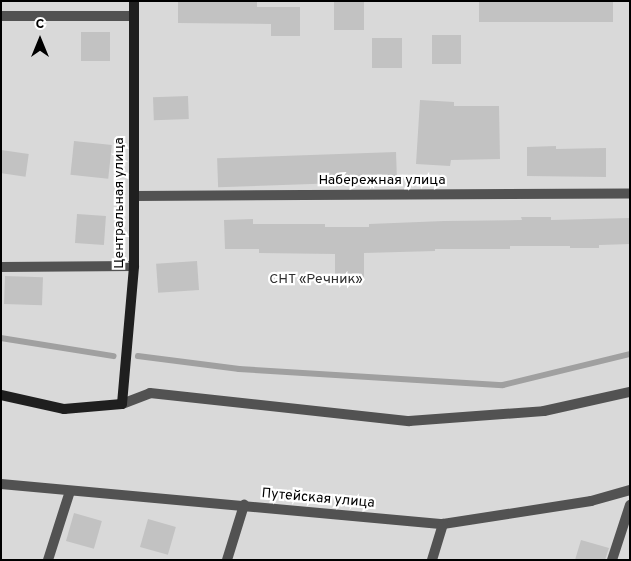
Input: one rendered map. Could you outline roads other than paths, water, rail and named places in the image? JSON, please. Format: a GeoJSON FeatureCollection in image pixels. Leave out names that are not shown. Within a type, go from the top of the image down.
{"type":"FeatureCollection","features":[{"type":"Feature","properties":{"kind":"street","name":"Центральная улица"},"geometry":{"type":"LineString","coordinates":[[122,404],[134,266],[134,1]]}},
{"type":"Feature","properties":{"kind":"street"},"geometry":{"type":"LineString","coordinates":[[1,16],[134,16]]}},
{"type":"Feature","properties":{"kind":"street","name":"Набережная улица"},"geometry":{"type":"LineString","coordinates":[[134,196],[630,193]]}},
{"type":"Feature","properties":{"kind":"street"},"geometry":{"type":"LineString","coordinates":[[1,267],[134,266]]}},
{"type":"Feature","properties":{"kind":"street"},"geometry":{"type":"LineString","coordinates":[[1,395],[64,409],[122,404],[150,393],[409,421],[544,411],[630,392]]}},
{"type":"Feature","properties":{"kind":"street","name":"Путейская улица"},"geometry":{"type":"LineString","coordinates":[[1,484],[443,524],[591,501],[630,490]]}},
{"type":"Feature","properties":{"kind":"street"},"geometry":{"type":"LineString","coordinates":[[48,560],[70,490]]}},
{"type":"Feature","properties":{"kind":"street"},"geometry":{"type":"LineString","coordinates":[[227,560],[244,505]]}},
{"type":"Feature","properties":{"kind":"street"},"geometry":{"type":"LineString","coordinates":[[612,560],[630,505]]}},
{"type":"Feature","properties":{"kind":"street"},"geometry":{"type":"LineString","coordinates":[[432,560],[443,524]]}},
{"type":"Feature","properties":{"kind":"waterway"},"geometry":{"type":"LineString","coordinates":[[1,338],[114,356]]}},
{"type":"Feature","properties":{"kind":"waterway"},"geometry":{"type":"LineString","coordinates":[[138,356],[239,369],[503,385],[630,354]]}},
{"type":"Feature","properties":{"kind":"park label","name":"СНТ «Речник»"},"geometry":{"type":"Point","coordinates":[316,280]}}]}
